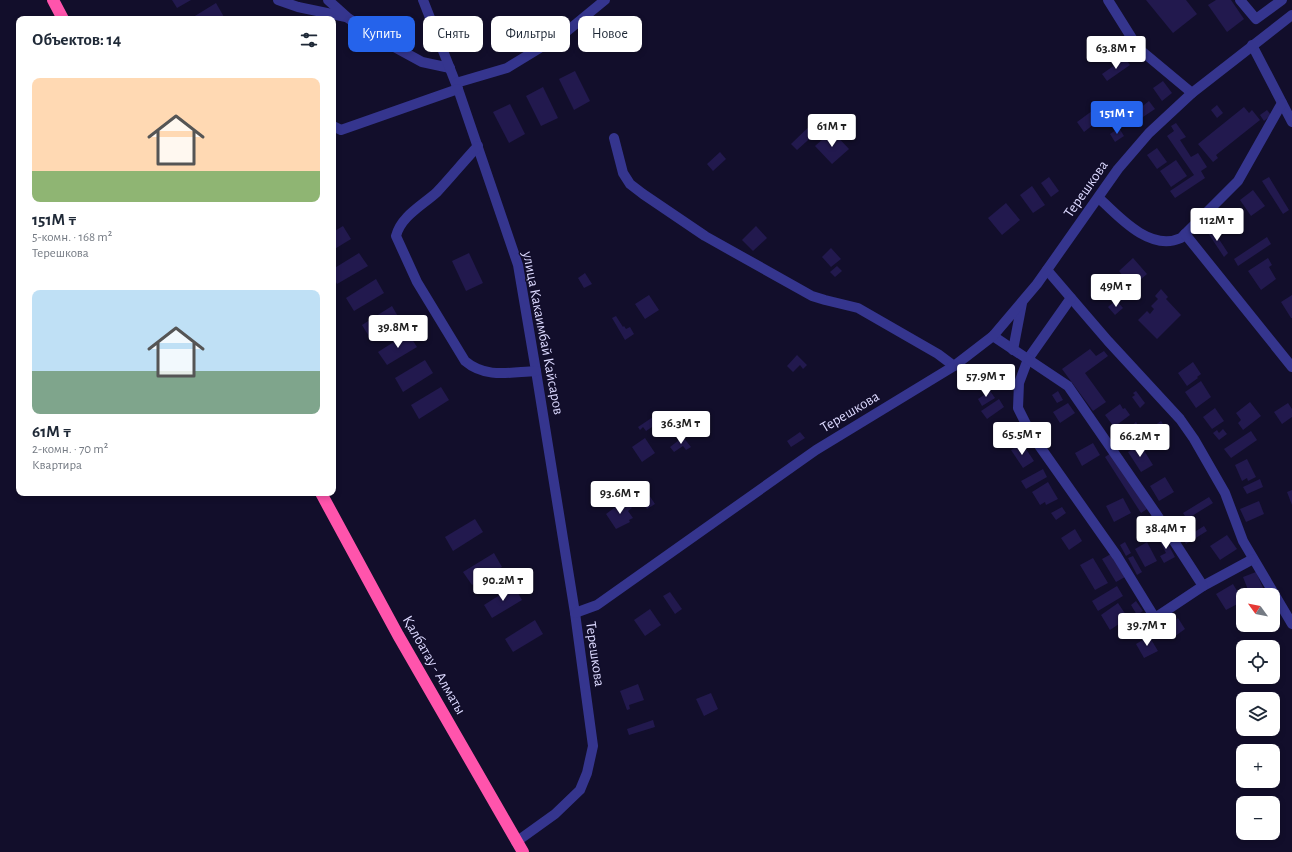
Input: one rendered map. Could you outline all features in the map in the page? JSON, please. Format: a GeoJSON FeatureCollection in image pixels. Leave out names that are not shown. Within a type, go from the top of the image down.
{"type":"FeatureCollection","features":[{"type":"Feature","properties":{"kind":"highway"},"geometry":{"type":"LineString","coordinates":[[53,0],[61,16]]}},
{"type":"Feature","properties":{"kind":"highway","name":"Қалбатау - Алматы"},"geometry":{"type":"LineString","coordinates":[[323,496],[398,635],[519,847]]}},
{"type":"Feature","properties":{"kind":"street"},"geometry":{"type":"LineString","coordinates":[[278,0],[298,7],[348,18]]}},
{"type":"Feature","properties":{"kind":"street"},"geometry":{"type":"LineString","coordinates":[[328,0],[348,18]]}},
{"type":"Feature","properties":{"kind":"street","name":"улица Какаимбай Кайсаров"},"geometry":{"type":"LineString","coordinates":[[423,0],[457,86],[518,266],[575,613]]}},
{"type":"Feature","properties":{"kind":"street"},"geometry":{"type":"LineString","coordinates":[[336,127],[342,130],[507,68],[566,32],[605,0]]}},
{"type":"Feature","properties":{"kind":"street"},"geometry":{"type":"LineString","coordinates":[[1108,0],[1138,48],[1192,93]]}},
{"type":"Feature","properties":{"kind":"street"},"geometry":{"type":"LineString","coordinates":[[1240,0],[1256,19],[1282,0]]}},
{"type":"Feature","properties":{"kind":"street","name":"Терешкова"},"geometry":{"type":"LineString","coordinates":[[519,847],[569,802],[580,790],[587,773],[593,746],[575,613],[597,605],[816,450],[954,366],[993,336],[1047,270],[1118,169],[1149,133],[1192,93],[1292,15]]}},
{"type":"Feature","properties":{"kind":"street"},"geometry":{"type":"LineString","coordinates":[[1252,46],[1292,122]]}},
{"type":"Feature","properties":{"kind":"street"},"geometry":{"type":"LineString","coordinates":[[404,52],[422,62],[450,68]]}},
{"type":"Feature","properties":{"kind":"street"},"geometry":{"type":"LineString","coordinates":[[1099,198],[1122,221],[1145,236],[1160,241],[1172,242],[1181,238],[1238,181],[1282,103]]}},
{"type":"Feature","properties":{"kind":"street"},"geometry":{"type":"LineString","coordinates":[[614,138],[623,173],[630,184],[705,236],[812,296],[858,308],[938,354],[954,366]]}},
{"type":"Feature","properties":{"kind":"street"},"geometry":{"type":"LineString","coordinates":[[478,146],[436,193],[404,221],[396,236],[417,282],[465,361],[471,366],[487,373],[536,371]]}},
{"type":"Feature","properties":{"kind":"street"},"geometry":{"type":"LineString","coordinates":[[1185,234],[1292,367]]}},
{"type":"Feature","properties":{"kind":"street"},"geometry":{"type":"LineString","coordinates":[[1047,270],[1180,419],[1194,439],[1225,493],[1243,541],[1292,624]]}},
{"type":"Feature","properties":{"kind":"street"},"geometry":{"type":"LineString","coordinates":[[1071,298],[1028,359],[1019,383],[1018,408],[1031,434],[1117,556],[1155,618],[1203,586],[1253,559]]}},
{"type":"Feature","properties":{"kind":"street"},"geometry":{"type":"LineString","coordinates":[[1013,350],[1023,301]]}},
{"type":"Feature","properties":{"kind":"street"},"geometry":{"type":"LineString","coordinates":[[993,336],[1068,386],[1155,512],[1203,586]]}},
{"type":"Feature","properties":{"kind":"building"},"geometry":{"type":"Polygon","coordinates":[[[172,0],[191,0],[177,8],[172,0]]]}},
{"type":"Feature","properties":{"kind":"building"},"geometry":{"type":"Polygon","coordinates":[[[1146,0],[1186,0],[1197,14],[1173,33],[1146,0]]]}},
{"type":"Feature","properties":{"kind":"building"},"geometry":{"type":"Polygon","coordinates":[[[1216,0],[1231,0],[1244,19],[1227,32],[1208,5],[1216,0]]]}},
{"type":"Feature","properties":{"kind":"building"},"geometry":{"type":"Polygon","coordinates":[[[216,3],[223,16],[195,16],[216,3]]]}},
{"type":"Feature","properties":{"kind":"building"},"geometry":{"type":"Polygon","coordinates":[[[1125,58],[1130,65],[1107,81],[1102,74],[1125,58]]]}},
{"type":"Feature","properties":{"kind":"building"},"geometry":{"type":"Polygon","coordinates":[[[575,71],[590,101],[574,110],[559,79],[575,71]]]}},
{"type":"Feature","properties":{"kind":"building"},"geometry":{"type":"Polygon","coordinates":[[[1163,81],[1172,93],[1162,101],[1153,88],[1163,81]]]}},
{"type":"Feature","properties":{"kind":"building"},"geometry":{"type":"Polygon","coordinates":[[[543,87],[558,118],[541,126],[526,96],[543,87]]]}},
{"type":"Feature","properties":{"kind":"building"},"geometry":{"type":"Polygon","coordinates":[[[1149,101],[1155,109],[1140,119],[1135,112],[1149,101]]]}},
{"type":"Feature","properties":{"kind":"building"},"geometry":{"type":"Polygon","coordinates":[[[510,104],[525,134],[509,143],[493,112],[510,104]]]}},
{"type":"Feature","properties":{"kind":"building"},"geometry":{"type":"Polygon","coordinates":[[[1217,105],[1223,113],[1217,118],[1211,110],[1217,105]]]}},
{"type":"Feature","properties":{"kind":"building"},"geometry":{"type":"Polygon","coordinates":[[[1244,107],[1249,113],[1252,110],[1260,120],[1216,155],[1218,158],[1213,162],[1198,144],[1244,107]]]}},
{"type":"Feature","properties":{"kind":"building"},"geometry":{"type":"Polygon","coordinates":[[[1096,108],[1103,117],[1084,132],[1077,122],[1096,108]]]}},
{"type":"Feature","properties":{"kind":"building"},"geometry":{"type":"Polygon","coordinates":[[[1267,110],[1271,115],[1264,121],[1260,115],[1267,110]]]}},
{"type":"Feature","properties":{"kind":"building"},"geometry":{"type":"Polygon","coordinates":[[[818,118],[825,125],[797,150],[791,144],[818,118]]]}},
{"type":"Feature","properties":{"kind":"building"},"geometry":{"type":"Polygon","coordinates":[[[1176,123],[1186,137],[1180,140],[1191,157],[1198,153],[1207,167],[1201,171],[1205,178],[1175,198],[1170,191],[1194,175],[1167,136],[1174,131],[1171,126],[1176,123]]]}},
{"type":"Feature","properties":{"kind":"building"},"geometry":{"type":"Polygon","coordinates":[[[1119,128],[1124,136],[1115,142],[1110,134],[1119,128]]]}},
{"type":"Feature","properties":{"kind":"building"},"geometry":{"type":"Polygon","coordinates":[[[832,131],[849,149],[832,164],[815,146],[832,131]]]}},
{"type":"Feature","properties":{"kind":"building"},"geometry":{"type":"Polygon","coordinates":[[[1157,148],[1167,162],[1157,169],[1147,155],[1157,148]]]}},
{"type":"Feature","properties":{"kind":"building"},"geometry":{"type":"Polygon","coordinates":[[[720,152],[726,159],[713,171],[707,164],[720,152]]]}},
{"type":"Feature","properties":{"kind":"building"},"geometry":{"type":"Polygon","coordinates":[[[1176,160],[1187,176],[1171,187],[1160,171],[1176,160]]]}},
{"type":"Feature","properties":{"kind":"building"},"geometry":{"type":"Polygon","coordinates":[[[1049,177],[1059,191],[1051,197],[1041,183],[1049,177]]]}},
{"type":"Feature","properties":{"kind":"building"},"geometry":{"type":"Polygon","coordinates":[[[1269,177],[1289,210],[1283,214],[1262,181],[1269,177]]]}},
{"type":"Feature","properties":{"kind":"building"},"geometry":{"type":"Polygon","coordinates":[[[1032,186],[1045,205],[1033,213],[1020,195],[1032,186]]]}},
{"type":"Feature","properties":{"kind":"building"},"geometry":{"type":"Polygon","coordinates":[[[1253,190],[1265,206],[1251,216],[1240,200],[1253,190]]]}},
{"type":"Feature","properties":{"kind":"building"},"geometry":{"type":"Polygon","coordinates":[[[1006,203],[1020,220],[1002,235],[988,218],[1006,203]]]}},
{"type":"Feature","properties":{"kind":"building"},"geometry":{"type":"Polygon","coordinates":[[[343,226],[351,239],[336,248],[336,230],[343,226]]]}},
{"type":"Feature","properties":{"kind":"building"},"geometry":{"type":"Polygon","coordinates":[[[756,226],[767,238],[753,251],[742,240],[756,226]]]}},
{"type":"Feature","properties":{"kind":"building"},"geometry":{"type":"Polygon","coordinates":[[[1211,227],[1228,253],[1224,257],[1206,230],[1211,227]]]}},
{"type":"Feature","properties":{"kind":"building"},"geometry":{"type":"Polygon","coordinates":[[[1267,237],[1271,244],[1238,266],[1234,259],[1267,237]]]}},
{"type":"Feature","properties":{"kind":"building"},"geometry":{"type":"Polygon","coordinates":[[[831,248],[841,259],[831,267],[822,257],[831,248]]]}},
{"type":"Feature","properties":{"kind":"building"},"geometry":{"type":"Polygon","coordinates":[[[359,253],[368,266],[337,284],[336,267],[359,253]]]}},
{"type":"Feature","properties":{"kind":"building"},"geometry":{"type":"Polygon","coordinates":[[[469,253],[483,283],[466,291],[452,261],[469,253]]]}},
{"type":"Feature","properties":{"kind":"building"},"geometry":{"type":"Polygon","coordinates":[[[1133,258],[1147,274],[1132,287],[1119,271],[1133,258]]]}},
{"type":"Feature","properties":{"kind":"building"},"geometry":{"type":"Polygon","coordinates":[[[1268,258],[1272,265],[1269,267],[1276,279],[1261,290],[1248,271],[1268,258]]]}},
{"type":"Feature","properties":{"kind":"building"},"geometry":{"type":"Polygon","coordinates":[[[837,266],[842,271],[835,277],[830,272],[837,266]]]}},
{"type":"Feature","properties":{"kind":"building"},"geometry":{"type":"Polygon","coordinates":[[[585,273],[592,284],[584,288],[578,278],[585,273]]]}},
{"type":"Feature","properties":{"kind":"building"},"geometry":{"type":"Polygon","coordinates":[[[376,279],[384,293],[354,311],[346,298],[376,279]]]}},
{"type":"Feature","properties":{"kind":"building"},"geometry":{"type":"Polygon","coordinates":[[[1161,289],[1168,297],[1166,299],[1181,315],[1157,339],[1138,320],[1147,311],[1150,314],[1154,309],[1151,306],[1158,299],[1155,296],[1161,289]]]}},
{"type":"Feature","properties":{"kind":"building"},"geometry":{"type":"Polygon","coordinates":[[[649,295],[659,310],[645,319],[635,304],[649,295]]]}},
{"type":"Feature","properties":{"kind":"building"},"geometry":{"type":"Polygon","coordinates":[[[1292,295],[1292,318],[1291,318],[1281,302],[1292,295]]]}},
{"type":"Feature","properties":{"kind":"building"},"geometry":{"type":"Polygon","coordinates":[[[1116,300],[1123,308],[1115,315],[1108,307],[1116,300]]]}},
{"type":"Feature","properties":{"kind":"building"},"geometry":{"type":"Polygon","coordinates":[[[392,306],[400,320],[370,338],[362,325],[392,306]]]}},
{"type":"Feature","properties":{"kind":"building"},"geometry":{"type":"Polygon","coordinates":[[[616,316],[623,327],[624,326],[626,329],[630,327],[634,334],[625,340],[612,318],[616,316]]]}},
{"type":"Feature","properties":{"kind":"building"},"geometry":{"type":"Polygon","coordinates":[[[408,333],[417,347],[387,365],[378,352],[408,333]]]}},
{"type":"Feature","properties":{"kind":"building"},"geometry":{"type":"Polygon","coordinates":[[[1090,349],[1096,356],[1104,351],[1108,356],[1085,373],[1106,402],[1093,411],[1062,369],[1090,349]]]}},
{"type":"Feature","properties":{"kind":"building"},"geometry":{"type":"Polygon","coordinates":[[[797,355],[807,365],[803,369],[800,365],[793,372],[787,366],[797,355]]]}},
{"type":"Feature","properties":{"kind":"building"},"geometry":{"type":"Polygon","coordinates":[[[425,360],[433,373],[403,392],[395,378],[425,360]]]}},
{"type":"Feature","properties":{"kind":"building"},"geometry":{"type":"Polygon","coordinates":[[[1193,362],[1201,374],[1187,386],[1178,373],[1193,362]]]}},
{"type":"Feature","properties":{"kind":"building"},"geometry":{"type":"Polygon","coordinates":[[[1201,381],[1211,397],[1196,408],[1185,392],[1201,381]]]}},
{"type":"Feature","properties":{"kind":"building"},"geometry":{"type":"Polygon","coordinates":[[[441,387],[449,400],[419,419],[411,405],[441,387]]]}},
{"type":"Feature","properties":{"kind":"building"},"geometry":{"type":"Polygon","coordinates":[[[990,391],[995,398],[982,406],[978,399],[990,391]]]}},
{"type":"Feature","properties":{"kind":"building"},"geometry":{"type":"Polygon","coordinates":[[[1058,391],[1063,400],[1057,403],[1052,395],[1058,391]]]}},
{"type":"Feature","properties":{"kind":"building"},"geometry":{"type":"Polygon","coordinates":[[[1136,391],[1145,403],[1140,408],[1132,397],[1135,395],[1133,393],[1136,391]]]}},
{"type":"Feature","properties":{"kind":"building"},"geometry":{"type":"Polygon","coordinates":[[[999,399],[1004,407],[987,419],[981,411],[999,399]]]}},
{"type":"Feature","properties":{"kind":"building"},"geometry":{"type":"Polygon","coordinates":[[[1250,402],[1261,416],[1243,430],[1238,423],[1241,420],[1236,413],[1250,402]]]}},
{"type":"Feature","properties":{"kind":"building"},"geometry":{"type":"Polygon","coordinates":[[[1068,403],[1075,413],[1060,423],[1053,412],[1068,403]]]}},
{"type":"Feature","properties":{"kind":"building"},"geometry":{"type":"Polygon","coordinates":[[[1288,403],[1292,409],[1292,417],[1282,424],[1274,412],[1288,403]]]}},
{"type":"Feature","properties":{"kind":"building"},"geometry":{"type":"Polygon","coordinates":[[[1120,404],[1130,415],[1114,427],[1105,415],[1120,404]]]}},
{"type":"Feature","properties":{"kind":"building"},"geometry":{"type":"Polygon","coordinates":[[[1215,408],[1224,421],[1212,429],[1203,417],[1215,408]]]}},
{"type":"Feature","properties":{"kind":"building"},"geometry":{"type":"Polygon","coordinates":[[[662,411],[667,417],[646,431],[643,427],[640,430],[638,427],[662,411]]]}},
{"type":"Feature","properties":{"kind":"building"},"geometry":{"type":"Polygon","coordinates":[[[1161,421],[1167,430],[1144,446],[1138,437],[1161,421]]]}},
{"type":"Feature","properties":{"kind":"building"},"geometry":{"type":"Polygon","coordinates":[[[1136,422],[1142,431],[1136,436],[1130,427],[1136,422]]]}},
{"type":"Feature","properties":{"kind":"building"},"geometry":{"type":"Polygon","coordinates":[[[1010,423],[1019,437],[1003,448],[993,434],[1010,423]]]}},
{"type":"Feature","properties":{"kind":"building"},"geometry":{"type":"Polygon","coordinates":[[[1223,429],[1227,434],[1219,440],[1213,433],[1217,430],[1219,433],[1223,429]]]}},
{"type":"Feature","properties":{"kind":"building"},"geometry":{"type":"Polygon","coordinates":[[[1251,431],[1257,440],[1231,458],[1224,449],[1251,431]]]}},
{"type":"Feature","properties":{"kind":"building"},"geometry":{"type":"Polygon","coordinates":[[[800,432],[805,438],[791,447],[787,441],[800,432]]]}},
{"type":"Feature","properties":{"kind":"building"},"geometry":{"type":"Polygon","coordinates":[[[683,437],[691,447],[686,450],[683,446],[674,452],[670,447],[683,437]]]}},
{"type":"Feature","properties":{"kind":"building"},"geometry":{"type":"Polygon","coordinates":[[[645,438],[655,453],[642,462],[632,447],[645,438]]]}},
{"type":"Feature","properties":{"kind":"building"},"geometry":{"type":"Polygon","coordinates":[[[1022,443],[1034,461],[1023,468],[1011,450],[1022,443]]]}},
{"type":"Feature","properties":{"kind":"building"},"geometry":{"type":"Polygon","coordinates":[[[1093,443],[1100,455],[1082,466],[1075,453],[1093,443]]]}},
{"type":"Feature","properties":{"kind":"building"},"geometry":{"type":"Polygon","coordinates":[[[1140,444],[1153,465],[1141,472],[1128,452],[1140,444]]]}},
{"type":"Feature","properties":{"kind":"building"},"geometry":{"type":"Polygon","coordinates":[[[1111,453],[1147,509],[1141,513],[1105,457],[1111,453]]]}},
{"type":"Feature","properties":{"kind":"building"},"geometry":{"type":"Polygon","coordinates":[[[1247,459],[1256,477],[1248,481],[1247,478],[1242,481],[1235,465],[1247,459]]]}},
{"type":"Feature","properties":{"kind":"building"},"geometry":{"type":"Polygon","coordinates":[[[1043,469],[1047,477],[1026,489],[1021,481],[1043,469]]]}},
{"type":"Feature","properties":{"kind":"building"},"geometry":{"type":"Polygon","coordinates":[[[1165,477],[1174,492],[1159,501],[1150,486],[1165,477]]]}},
{"type":"Feature","properties":{"kind":"building"},"geometry":{"type":"Polygon","coordinates":[[[1260,479],[1263,487],[1247,494],[1243,487],[1260,479]]]}},
{"type":"Feature","properties":{"kind":"building"},"geometry":{"type":"Polygon","coordinates":[[[1048,482],[1058,499],[1046,505],[1045,502],[1040,505],[1032,492],[1048,482]]]}},
{"type":"Feature","properties":{"kind":"building"},"geometry":{"type":"Polygon","coordinates":[[[1292,490],[1292,505],[1287,492],[1292,490]]]}},
{"type":"Feature","properties":{"kind":"building"},"geometry":{"type":"Polygon","coordinates":[[[647,492],[655,504],[647,509],[639,497],[647,492]]]}},
{"type":"Feature","properties":{"kind":"building"},"geometry":{"type":"Polygon","coordinates":[[[1209,497],[1213,503],[1187,519],[1183,513],[1209,497]]]}},
{"type":"Feature","properties":{"kind":"building"},"geometry":{"type":"Polygon","coordinates":[[[1123,498],[1131,513],[1114,522],[1106,506],[1123,498]]]}},
{"type":"Feature","properties":{"kind":"building"},"geometry":{"type":"Polygon","coordinates":[[[626,499],[632,508],[628,511],[633,518],[629,520],[630,522],[616,529],[606,514],[626,499]]]}},
{"type":"Feature","properties":{"kind":"building"},"geometry":{"type":"Polygon","coordinates":[[[1259,501],[1264,514],[1246,522],[1240,509],[1259,501]]]}},
{"type":"Feature","properties":{"kind":"building"},"geometry":{"type":"Polygon","coordinates":[[[1062,507],[1066,513],[1056,520],[1051,513],[1062,507]]]}},
{"type":"Feature","properties":{"kind":"building"},"geometry":{"type":"Polygon","coordinates":[[[475,519],[483,532],[453,551],[445,537],[475,519]]]}},
{"type":"Feature","properties":{"kind":"building"},"geometry":{"type":"Polygon","coordinates":[[[1186,521],[1193,533],[1204,526],[1207,531],[1186,544],[1176,527],[1186,521]]]}},
{"type":"Feature","properties":{"kind":"building"},"geometry":{"type":"Polygon","coordinates":[[[1075,529],[1082,541],[1069,550],[1061,538],[1075,529]]]}},
{"type":"Feature","properties":{"kind":"building"},"geometry":{"type":"Polygon","coordinates":[[[1163,535],[1175,557],[1164,563],[1160,556],[1166,553],[1158,538],[1163,535]]]}},
{"type":"Feature","properties":{"kind":"building"},"geometry":{"type":"Polygon","coordinates":[[[1227,535],[1237,549],[1220,560],[1210,546],[1227,535]]]}},
{"type":"Feature","properties":{"kind":"building"},"geometry":{"type":"Polygon","coordinates":[[[1125,542],[1131,553],[1126,556],[1120,545],[1125,542]]]}},
{"type":"Feature","properties":{"kind":"building"},"geometry":{"type":"Polygon","coordinates":[[[1147,542],[1157,561],[1145,567],[1135,549],[1147,542]]]}},
{"type":"Feature","properties":{"kind":"building"},"geometry":{"type":"Polygon","coordinates":[[[494,553],[502,567],[472,585],[463,572],[494,553]]]}},
{"type":"Feature","properties":{"kind":"building"},"geometry":{"type":"Polygon","coordinates":[[[1111,554],[1125,577],[1116,582],[1102,559],[1111,554]]]}},
{"type":"Feature","properties":{"kind":"building"},"geometry":{"type":"Polygon","coordinates":[[[1133,556],[1142,572],[1137,575],[1128,558],[1133,556]]]}},
{"type":"Feature","properties":{"kind":"building"},"geometry":{"type":"Polygon","coordinates":[[[1093,558],[1108,583],[1095,590],[1080,565],[1093,558]]]}},
{"type":"Feature","properties":{"kind":"building"},"geometry":{"type":"Polygon","coordinates":[[[1256,572],[1263,588],[1247,588],[1243,577],[1256,572]]]}},
{"type":"Feature","properties":{"kind":"building"},"geometry":{"type":"Polygon","coordinates":[[[1233,584],[1236,589],[1236,605],[1226,610],[1216,594],[1233,584]]]}},
{"type":"Feature","properties":{"kind":"building"},"geometry":{"type":"Polygon","coordinates":[[[514,586],[522,600],[492,618],[484,605],[514,586]]]}},
{"type":"Feature","properties":{"kind":"building"},"geometry":{"type":"Polygon","coordinates":[[[1117,586],[1123,596],[1098,611],[1092,601],[1117,586]]]}},
{"type":"Feature","properties":{"kind":"building"},"geometry":{"type":"Polygon","coordinates":[[[670,592],[682,609],[675,614],[663,596],[670,592]]]}},
{"type":"Feature","properties":{"kind":"building"},"geometry":{"type":"Polygon","coordinates":[[[1136,601],[1143,611],[1137,615],[1131,605],[1136,601]]]}},
{"type":"Feature","properties":{"kind":"building"},"geometry":{"type":"Polygon","coordinates":[[[1118,603],[1128,618],[1110,630],[1101,615],[1118,603]]]}},
{"type":"Feature","properties":{"kind":"building"},"geometry":{"type":"Polygon","coordinates":[[[650,609],[661,625],[645,636],[634,620],[650,609]]]}},
{"type":"Feature","properties":{"kind":"building"},"geometry":{"type":"Polygon","coordinates":[[[1178,618],[1185,629],[1174,637],[1167,626],[1178,618]]]}},
{"type":"Feature","properties":{"kind":"building"},"geometry":{"type":"Polygon","coordinates":[[[535,620],[543,634],[513,652],[505,639],[535,620]]]}},
{"type":"Feature","properties":{"kind":"building"},"geometry":{"type":"Polygon","coordinates":[[[1149,636],[1158,651],[1144,658],[1136,644],[1149,636]]]}},
{"type":"Feature","properties":{"kind":"building"},"geometry":{"type":"Polygon","coordinates":[[[638,684],[644,700],[629,705],[630,709],[627,710],[620,691],[638,684]]]}},
{"type":"Feature","properties":{"kind":"building"},"geometry":{"type":"Polygon","coordinates":[[[711,693],[718,709],[704,716],[696,699],[711,693]]]}},
{"type":"Feature","properties":{"kind":"building"},"geometry":{"type":"Polygon","coordinates":[[[653,720],[655,727],[629,735],[627,729],[653,720]]]}}]}
